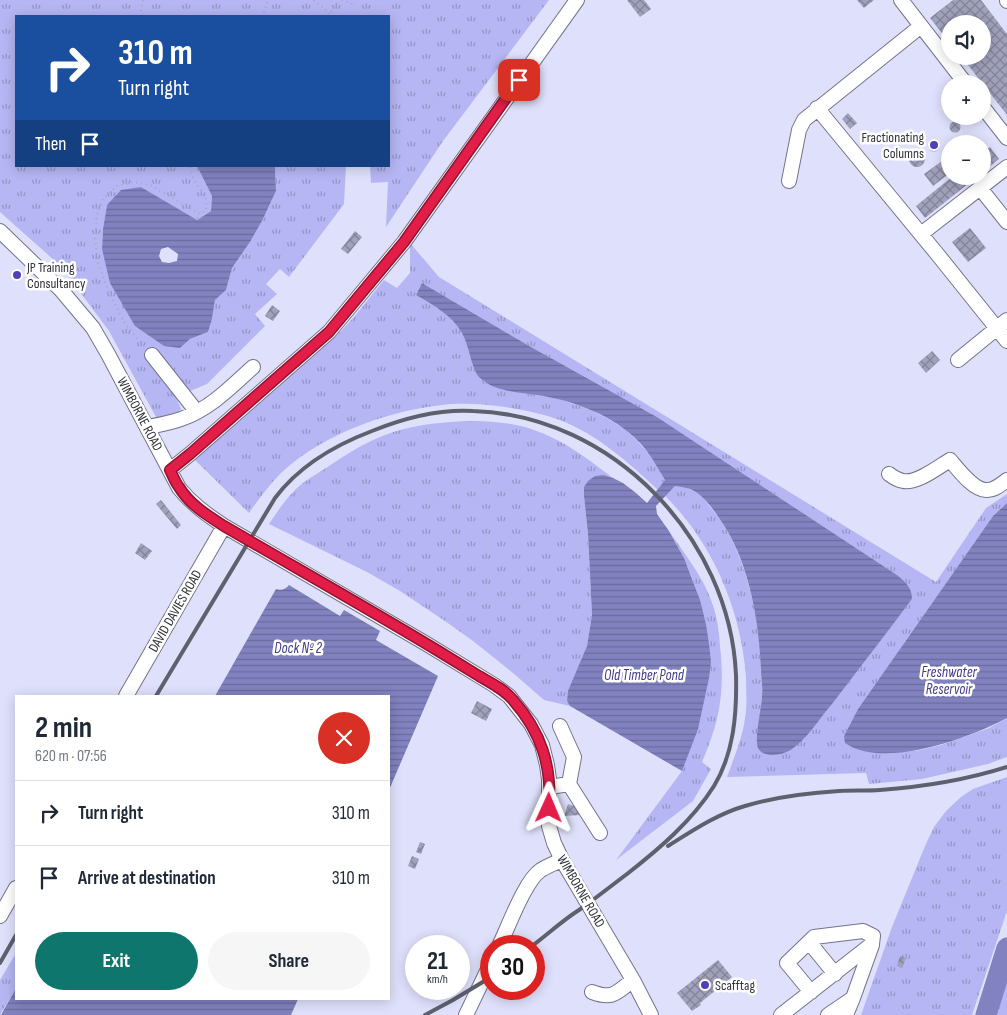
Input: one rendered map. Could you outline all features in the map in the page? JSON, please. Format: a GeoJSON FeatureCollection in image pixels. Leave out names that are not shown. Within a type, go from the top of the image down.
{"type":"FeatureCollection","features":[{"type":"Feature","properties":{"kind":"street"},"geometry":{"type":"LineString","coordinates":[[170,470],[329,332],[404,242],[577,0]]}},
{"type":"Feature","properties":{"kind":"street"},"geometry":{"type":"LineString","coordinates":[[901,0],[959,75]]}},
{"type":"Feature","properties":{"kind":"street"},"geometry":{"type":"LineString","coordinates":[[789,181],[801,124],[804,120],[921,26]]}},
{"type":"Feature","properties":{"kind":"street"},"geometry":{"type":"LineString","coordinates":[[817,108],[921,234],[1002,324],[1007,341]]}},
{"type":"Feature","properties":{"kind":"street"},"geometry":{"type":"LineString","coordinates":[[991,118],[1007,138]]}},
{"type":"Feature","properties":{"kind":"street"},"geometry":{"type":"LineString","coordinates":[[921,234],[1007,168]]}},
{"type":"Feature","properties":{"kind":"street"},"geometry":{"type":"LineString","coordinates":[[980,188],[1007,222]]}},
{"type":"Feature","properties":{"kind":"street","name":"WIMBORNE ROAD"},"geometry":{"type":"LineString","coordinates":[[0,231],[61,290],[93,328],[179,488],[197,508],[224,526],[494,685],[509,696],[526,715],[538,736],[547,765],[550,787],[548,819],[554,843],[562,860],[633,980],[651,1015]]}},
{"type":"Feature","properties":{"kind":"street"},"geometry":{"type":"LineString","coordinates":[[958,360],[1002,324]]}},
{"type":"Feature","properties":{"kind":"street"},"geometry":{"type":"LineString","coordinates":[[152,355],[198,412]]}},
{"type":"Feature","properties":{"kind":"street"},"geometry":{"type":"LineString","coordinates":[[147,427],[180,420],[198,412],[226,392],[253,367]]}},
{"type":"Feature","properties":{"kind":"street"},"geometry":{"type":"LineString","coordinates":[[889,474],[904,482],[914,480],[950,460],[971,483],[980,489],[992,489],[1007,480]]}},
{"type":"Feature","properties":{"kind":"street","name":"DAVID DAVIES ROAD"},"geometry":{"type":"LineString","coordinates":[[127,695],[224,526]]}},
{"type":"Feature","properties":{"kind":"street"},"geometry":{"type":"LineString","coordinates":[[560,726],[574,757],[569,784],[600,833]]}},
{"type":"Feature","properties":{"kind":"street"},"geometry":{"type":"LineString","coordinates":[[550,787],[569,784]]}},
{"type":"Feature","properties":{"kind":"street"},"geometry":{"type":"LineString","coordinates":[[504,935],[526,887],[533,877],[541,870],[562,860]]}},
{"type":"Feature","properties":{"kind":"street"},"geometry":{"type":"LineString","coordinates":[[0,916],[15,890]]}},
{"type":"Feature","properties":{"kind":"street"},"geometry":{"type":"LineString","coordinates":[[811,992],[787,963],[814,937],[863,931],[872,936],[872,944],[854,998],[846,1015]]}},
{"type":"Feature","properties":{"kind":"street"},"geometry":{"type":"LineString","coordinates":[[809,942],[835,974]]}},
{"type":"Feature","properties":{"kind":"street"},"geometry":{"type":"LineString","coordinates":[[781,1015],[872,944]]}},
{"type":"Feature","properties":{"kind":"street"},"geometry":{"type":"LineString","coordinates":[[592,992],[610,996],[633,980]]}},
{"type":"Feature","properties":{"kind":"street"},"geometry":{"type":"LineString","coordinates":[[466,1015],[480,986]]}},
{"type":"Feature","properties":{"kind":"street"},"geometry":{"type":"LineString","coordinates":[[828,1015],[854,998]]}},
{"type":"Feature","properties":{"kind":"path"},"geometry":{"type":"LineString","coordinates":[[140,15],[143,0]]}},
{"type":"Feature","properties":{"kind":"path"},"geometry":{"type":"LineString","coordinates":[[262,15],[268,0]]}},
{"type":"Feature","properties":{"kind":"path"},"geometry":{"type":"LineString","coordinates":[[314,0],[329,15],[340,0],[355,5]]}},
{"type":"Feature","properties":{"kind":"path"},"geometry":{"type":"LineString","coordinates":[[152,355],[126,324],[109,292],[98,264],[95,238],[97,215],[103,199],[116,186],[133,182],[150,185],[200,214],[206,210],[207,204],[204,194],[194,180],[190,167]]}},
{"type":"Feature","properties":{"kind":"green space"},"geometry":{"type":"Polygon","coordinates":[[[0,0],[549,0],[443,141],[386,227],[388,182],[371,183],[370,167],[390,167],[390,15],[15,15],[15,167],[198,167],[212,196],[211,211],[196,220],[141,187],[107,205],[102,249],[180,348],[190,339],[208,332],[215,300],[226,290],[232,268],[262,221],[276,191],[275,167],[346,167],[344,204],[289,277],[280,269],[266,284],[277,294],[255,314],[265,326],[207,384],[176,397],[181,409],[170,416],[156,417],[109,331],[71,280],[55,261],[0,212],[0,0]]]}},
{"type":"Feature","properties":{"kind":"green space"},"geometry":{"type":"Polygon","coordinates":[[[410,243],[439,277],[936,582],[986,508],[1007,494],[1007,503],[993,516],[858,709],[844,736],[916,751],[941,745],[989,728],[1007,718],[1007,757],[988,764],[922,779],[869,784],[866,773],[727,777],[739,744],[745,720],[746,677],[743,652],[738,627],[722,579],[697,535],[665,496],[675,486],[695,491],[705,500],[725,527],[745,572],[757,621],[762,670],[762,699],[757,739],[803,740],[912,599],[897,575],[657,417],[531,347],[422,283],[416,295],[447,314],[455,322],[489,385],[566,401],[612,421],[633,436],[654,462],[665,480],[658,490],[600,441],[560,420],[506,407],[451,404],[406,411],[384,417],[340,434],[319,445],[282,472],[268,487],[249,513],[194,459],[340,332],[384,280],[397,288],[410,273],[410,243]]]}},
{"type":"Feature","properties":{"kind":"green space"},"geometry":{"type":"Polygon","coordinates":[[[466,421],[509,424],[526,427],[545,434],[576,451],[613,478],[604,475],[584,496],[592,615],[587,646],[567,701],[570,706],[544,700],[473,641],[400,591],[367,572],[269,524],[284,502],[298,487],[364,445],[404,429],[466,421]]]}},
{"type":"Feature","properties":{"kind":"green space"},"geometry":{"type":"Polygon","coordinates":[[[669,531],[703,582],[713,606],[719,634],[722,677],[720,706],[713,733],[702,762],[711,769],[693,801],[616,860],[682,771],[706,624],[691,575],[669,531]]]}},
{"type":"Feature","properties":{"kind":"green space"},"geometry":{"type":"Polygon","coordinates":[[[1007,777],[1007,911],[972,1015],[861,1015],[892,927],[934,827],[946,811],[961,797],[973,789],[1007,777]]]}},
{"type":"Feature","properties":{"kind":"green space"},"geometry":{"type":"Polygon","coordinates":[[[15,955],[15,990],[0,1015],[0,980],[15,955]]]}},
{"type":"Feature","properties":{"kind":"green space"},"geometry":{"type":"Polygon","coordinates":[[[1007,981],[1007,1015],[997,1015],[1007,981]]]}},
{"type":"Feature","properties":{"kind":"water"},"geometry":{"type":"Polygon","coordinates":[[[198,167],[275,167],[276,191],[250,242],[232,268],[226,290],[215,300],[208,332],[190,339],[180,348],[164,346],[135,326],[110,283],[102,249],[107,205],[121,190],[141,187],[197,220],[211,211],[212,196],[198,167]],[[168,247],[161,249],[159,256],[162,262],[177,261],[178,254],[168,247]]]}},
{"type":"Feature","properties":{"kind":"water","name":"Old Timber Pond"},"geometry":{"type":"Polygon","coordinates":[[[422,283],[531,347],[657,417],[897,575],[908,585],[912,599],[832,704],[798,745],[788,751],[774,755],[764,754],[758,748],[757,738],[762,700],[760,651],[752,596],[747,577],[734,543],[716,513],[696,492],[675,486],[656,506],[657,514],[684,558],[700,600],[706,624],[711,662],[698,729],[682,771],[570,706],[567,701],[568,691],[587,646],[592,615],[584,487],[595,476],[604,475],[623,483],[647,503],[665,480],[650,455],[639,442],[629,432],[605,417],[565,401],[497,388],[481,379],[476,372],[458,327],[442,311],[416,295],[422,283]]]}},
{"type":"Feature","properties":{"kind":"water","name":"Freshwater Reservoir"},"geometry":{"type":"Polygon","coordinates":[[[1007,503],[1007,718],[949,742],[903,752],[881,753],[861,750],[845,743],[844,736],[858,709],[993,516],[1007,503]]]}},
{"type":"Feature","properties":{"kind":"water","name":"Dock Nº 2"},"geometry":{"type":"Polygon","coordinates":[[[289,585],[340,616],[344,610],[380,631],[376,640],[438,676],[390,788],[390,695],[216,695],[276,589],[286,588],[289,585]]]}},
{"type":"Feature","properties":{"kind":"water"},"geometry":{"type":"Polygon","coordinates":[[[15,990],[15,1000],[298,1000],[291,1015],[1,1015],[15,990]]]}},
{"type":"Feature","properties":{"kind":"building"},"geometry":{"type":"Polygon","coordinates":[[[627,0],[644,0],[651,9],[640,17],[627,0]]]}},
{"type":"Feature","properties":{"kind":"building"},"geometry":{"type":"Polygon","coordinates":[[[857,0],[874,0],[864,8],[857,0]]]}},
{"type":"Feature","properties":{"kind":"building"},"geometry":{"type":"Polygon","coordinates":[[[953,0],[981,0],[1007,34],[1007,115],[991,94],[991,75],[976,75],[968,65],[991,65],[991,15],[941,15],[941,32],[930,18],[953,0]]]}},
{"type":"Feature","properties":{"kind":"building"},"geometry":{"type":"Polygon","coordinates":[[[848,113],[857,123],[850,129],[842,119],[848,113]]]}},
{"type":"Feature","properties":{"kind":"building"},"geometry":{"type":"Polygon","coordinates":[[[950,125],[960,125],[959,131],[951,131],[950,125]]]}},
{"type":"Feature","properties":{"kind":"building","name":"Fractionating Columns"},"geometry":{"type":"Polygon","coordinates":[[[932,141],[936,141],[939,146],[938,150],[932,151],[929,148],[929,144],[932,141]]]}},
{"type":"Feature","properties":{"kind":"building"},"geometry":{"type":"Polygon","coordinates":[[[991,148],[999,159],[991,166],[991,148]]]}},
{"type":"Feature","properties":{"kind":"building"},"geometry":{"type":"Polygon","coordinates":[[[917,151],[925,159],[917,167],[909,159],[917,151]]]}},
{"type":"Feature","properties":{"kind":"building"},"geometry":{"type":"Polygon","coordinates":[[[941,162],[941,180],[933,186],[924,174],[941,162]]]}},
{"type":"Feature","properties":{"kind":"building"},"geometry":{"type":"Polygon","coordinates":[[[942,185],[967,185],[925,218],[916,206],[942,185]]]}},
{"type":"Feature","properties":{"kind":"building"},"geometry":{"type":"Polygon","coordinates":[[[970,228],[986,248],[968,262],[952,242],[970,228]]]}},
{"type":"Feature","properties":{"kind":"building"},"geometry":{"type":"Polygon","coordinates":[[[355,231],[362,237],[348,254],[341,249],[355,231]]]}},
{"type":"Feature","properties":{"kind":"building"},"geometry":{"type":"Polygon","coordinates":[[[272,305],[280,311],[273,321],[265,316],[272,305]]]}},
{"type":"Feature","properties":{"kind":"building"},"geometry":{"type":"Polygon","coordinates":[[[932,351],[940,360],[926,373],[918,363],[932,351]]]}},
{"type":"Feature","properties":{"kind":"building"},"geometry":{"type":"Polygon","coordinates":[[[161,500],[181,525],[177,529],[156,504],[161,500]]]}},
{"type":"Feature","properties":{"kind":"building"},"geometry":{"type":"Polygon","coordinates":[[[141,543],[152,551],[145,560],[135,553],[141,543]]]}},
{"type":"Feature","properties":{"kind":"building"},"geometry":{"type":"Polygon","coordinates":[[[477,701],[492,709],[486,721],[471,713],[477,701]]]}},
{"type":"Feature","properties":{"kind":"building"},"geometry":{"type":"Polygon","coordinates":[[[568,804],[583,809],[580,815],[564,816],[568,804]]]}},
{"type":"Feature","properties":{"kind":"building"},"geometry":{"type":"Polygon","coordinates":[[[420,842],[425,844],[421,854],[416,852],[420,842]]]}},
{"type":"Feature","properties":{"kind":"building"},"geometry":{"type":"Polygon","coordinates":[[[412,856],[419,859],[415,869],[408,866],[412,856]]]}},
{"type":"Feature","properties":{"kind":"building"},"geometry":{"type":"Polygon","coordinates":[[[900,956],[906,958],[902,968],[897,966],[900,956]]]}},
{"type":"Feature","properties":{"kind":"building","name":"Scafftag"},"geometry":{"type":"Polygon","coordinates":[[[718,960],[732,977],[692,1011],[677,993],[718,960]]]}},
{"type":"Feature","properties":{"kind":"waterway"},"geometry":{"type":"LineString","coordinates":[[986,1015],[1007,948]]}},
{"type":"Feature","properties":{"kind":"railway"},"geometry":{"type":"LineString","coordinates":[[157,695],[275,498],[306,466],[331,450],[384,426],[409,418],[447,411],[473,411],[524,418],[572,435],[616,460],[654,493],[687,532],[712,577],[729,624],[736,675],[736,704],[733,732],[721,773],[705,799],[685,823],[639,864],[545,936]]}},
{"type":"Feature","properties":{"kind":"railway"},"geometry":{"type":"LineString","coordinates":[[668,846],[705,823],[735,809],[768,800],[815,793],[880,790],[928,785],[976,776],[1007,767]]}},
{"type":"Feature","properties":{"kind":"railway"},"geometry":{"type":"LineString","coordinates":[[0,963],[15,937]]}},
{"type":"Feature","properties":{"kind":"railway"},"geometry":{"type":"LineString","coordinates":[[425,1015],[480,984]]}},
{"type":"Feature","properties":{"kind":"place","name":"Fractionating Columns"},"geometry":{"type":"Point","coordinates":[934,145]}},
{"type":"Feature","properties":{"kind":"place","name":"JP Training Consultancy"},"geometry":{"type":"Point","coordinates":[17,275]}},
{"type":"Feature","properties":{"kind":"place","name":"Scafftag"},"geometry":{"type":"Point","coordinates":[705,985]}},
{"type":"Feature","properties":{"kind":"route"},"geometry":{"type":"LineString","coordinates":[[519,80],[404,242],[329,332],[170,470],[179,488],[188,499],[197,508],[224,526],[425,643],[509,696],[531,724],[542,745],[550,787],[549,808]]}}]}
